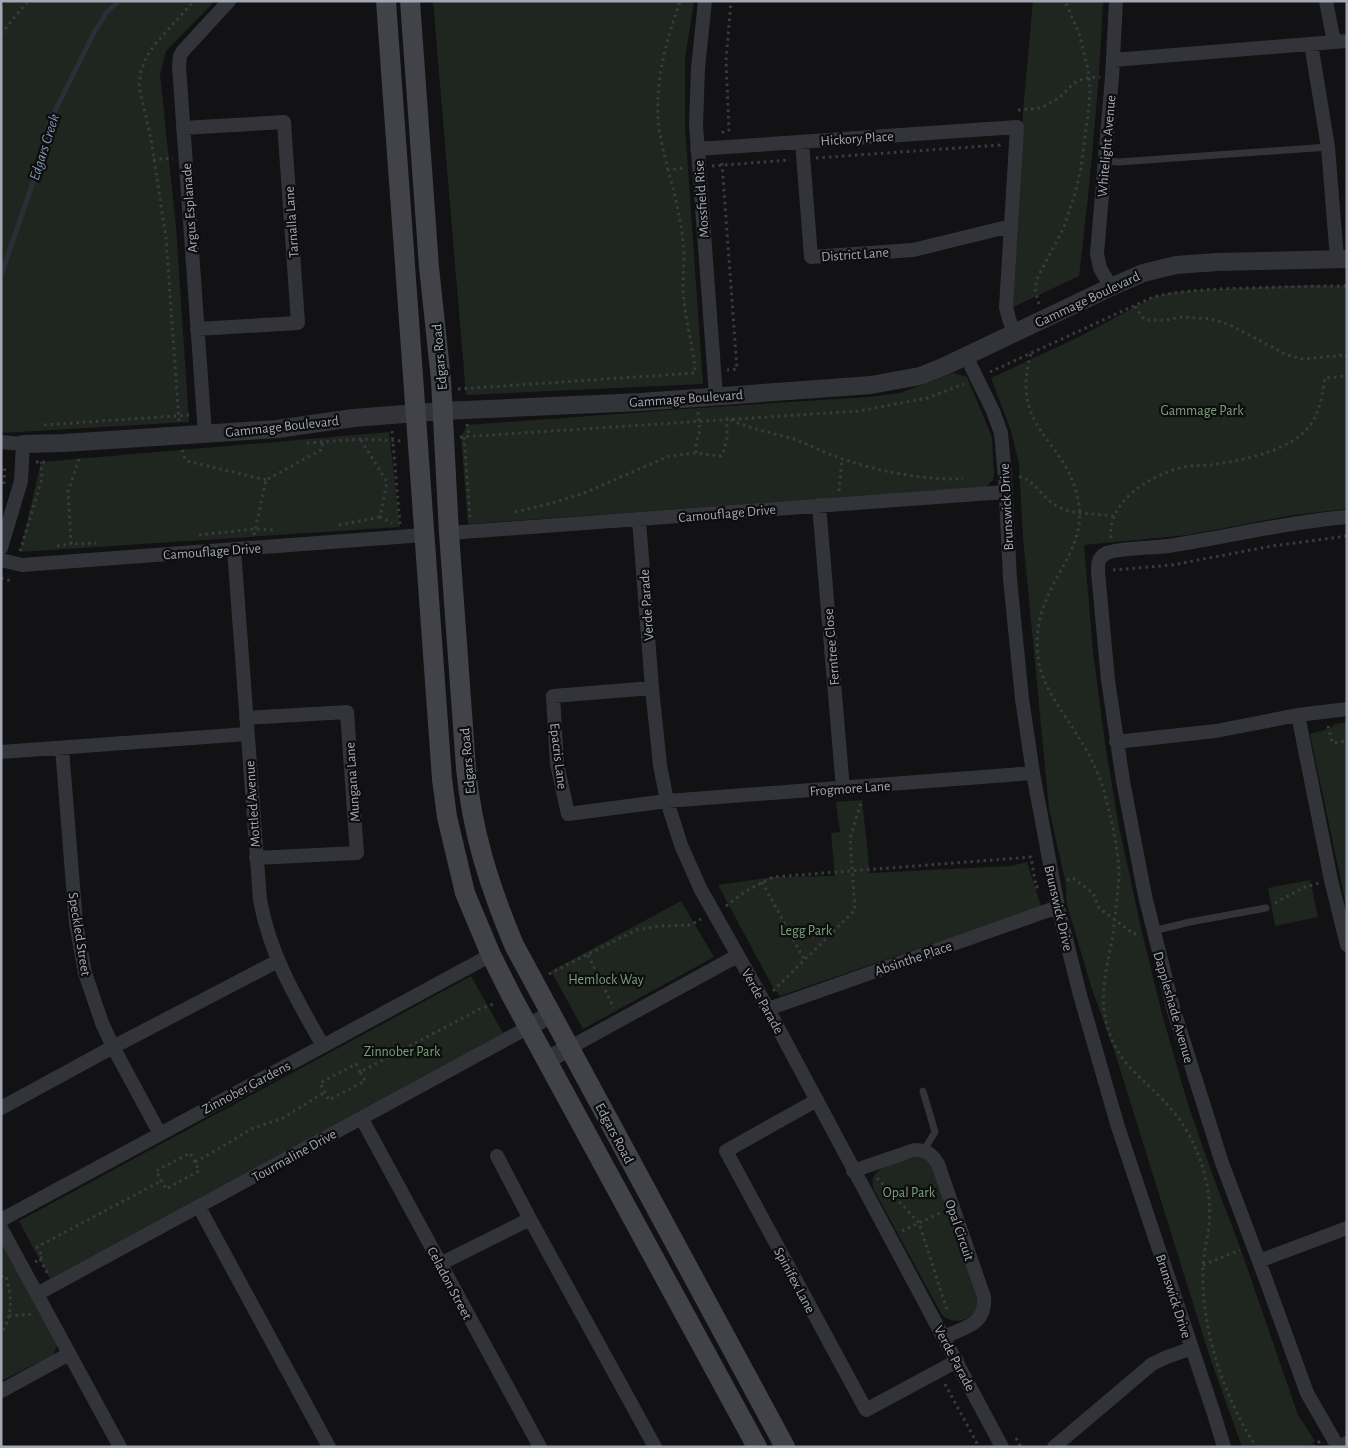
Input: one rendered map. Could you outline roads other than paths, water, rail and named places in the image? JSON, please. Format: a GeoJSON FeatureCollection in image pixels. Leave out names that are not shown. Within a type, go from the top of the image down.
{"type":"FeatureCollection","features":[{"type":"Feature","properties":{"kind":"main road","name":"Edgars Road"},"geometry":{"type":"LineString","coordinates":[[386,1],[442,779],[447,817],[466,893],[491,955],[511,995],[756,1447]]}},
{"type":"Feature","properties":{"kind":"main road","name":"Edgars Road"},"geometry":{"type":"LineString","coordinates":[[410,1],[430,267],[442,390],[449,533],[467,777],[476,831],[488,879],[514,945],[785,1447]]}},
{"type":"Feature","properties":{"kind":"street","name":"Argus Esplanade"},"geometry":{"type":"LineString","coordinates":[[205,434],[179,66],[180,56],[183,51],[228,1]]}},
{"type":"Feature","properties":{"kind":"street","name":"Mossfield Rise"},"geometry":{"type":"LineString","coordinates":[[705,1],[698,68],[697,149],[716,396]]}},
{"type":"Feature","properties":{"kind":"street","name":"Whitelight Avenue"},"geometry":{"type":"LineString","coordinates":[[1111,286],[1100,268],[1097,254],[1106,161],[1116,1]]}},
{"type":"Feature","properties":{"kind":"street"},"geometry":{"type":"LineString","coordinates":[[1113,60],[1341,42],[1326,1]]}},
{"type":"Feature","properties":{"kind":"street"},"geometry":{"type":"LineString","coordinates":[[1311,44],[1328,147],[1342,259]]}},
{"type":"Feature","properties":{"kind":"street","name":"Tarnalla Lane"},"geometry":{"type":"LineString","coordinates":[[183,128],[284,122],[298,323],[197,329]]}},
{"type":"Feature","properties":{"kind":"street","name":"Hickory Place"},"geometry":{"type":"LineString","coordinates":[[697,149],[1017,127],[1011,226]]}},
{"type":"Feature","properties":{"kind":"street","name":"District Lane"},"geometry":{"type":"LineString","coordinates":[[802,142],[812,257],[913,250],[1011,226]]}},
{"type":"Feature","properties":{"kind":"street"},"geometry":{"type":"LineString","coordinates":[[1011,226],[1006,307],[1014,333]]}},
{"type":"Feature","properties":{"kind":"street","name":"Gammage Boulevard"},"geometry":{"type":"LineString","coordinates":[[1,442],[23,444],[181,444],[205,434],[277,429],[353,418],[443,411],[641,402],[871,385],[920,376],[966,356],[1111,286],[1143,273],[1176,265],[1216,262],[1342,259]]}},
{"type":"Feature","properties":{"kind":"street","name":"Brunswick Drive"},"geometry":{"type":"LineString","coordinates":[[966,356],[993,411],[1001,433],[1010,578],[1022,699],[1052,884],[1080,995],[1118,1127],[1224,1447]]}},
{"type":"Feature","properties":{"kind":"street"},"geometry":{"type":"LineString","coordinates":[[1,548],[21,481],[23,444]]}},
{"type":"Feature","properties":{"kind":"street","name":"Camouflage Drive"},"geometry":{"type":"LineString","coordinates":[[449,533],[1005,492]]}},
{"type":"Feature","properties":{"kind":"street","name":"Ferntree Close"},"geometry":{"type":"LineString","coordinates":[[819,506],[843,789]]}},
{"type":"Feature","properties":{"kind":"street","name":"Dappleshade Avenue"},"geometry":{"type":"LineString","coordinates":[[1338,1447],[1306,1394],[1260,1260],[1222,1163],[1174,1011],[1131,826],[1116,742],[1098,572],[1099,560],[1102,556],[1112,551],[1156,548],[1282,525],[1347,517]]}},
{"type":"Feature","properties":{"kind":"street","name":"Verde Parade"},"geometry":{"type":"LineString","coordinates":[[639,520],[660,765],[667,801],[689,866],[817,1100],[853,1172],[949,1334],[957,1361],[1002,1447]]}},
{"type":"Feature","properties":{"kind":"street","name":"Camouflage Drive"},"geometry":{"type":"LineString","coordinates":[[1,560],[22,564],[424,535]]}},
{"type":"Feature","properties":{"kind":"street","name":"Mottled Avenue"},"geometry":{"type":"LineString","coordinates":[[234,549],[260,900],[264,919],[278,961],[323,1046]]}},
{"type":"Feature","properties":{"kind":"street","name":"Epacris Lane"},"geometry":{"type":"LineString","coordinates":[[652,688],[553,696],[557,764],[568,814],[667,801]]}},
{"type":"Feature","properties":{"kind":"street"},"geometry":{"type":"LineString","coordinates":[[1116,742],[1216,731],[1298,715],[1347,709]]}},
{"type":"Feature","properties":{"kind":"street","name":"Mungana Lane"},"geometry":{"type":"LineString","coordinates":[[246,718],[347,712],[357,853],[256,858]]}},
{"type":"Feature","properties":{"kind":"street"},"geometry":{"type":"LineString","coordinates":[[1298,715],[1331,880],[1347,945]]}},
{"type":"Feature","properties":{"kind":"street"},"geometry":{"type":"LineString","coordinates":[[1,752],[247,734]]}},
{"type":"Feature","properties":{"kind":"street","name":"Speckled Street"},"geometry":{"type":"LineString","coordinates":[[62,748],[74,900],[80,950],[93,1000],[113,1047],[160,1134]]}},
{"type":"Feature","properties":{"kind":"street","name":"Frogmore Lane"},"geometry":{"type":"LineString","coordinates":[[667,801],[1033,773]]}},
{"type":"Feature","properties":{"kind":"street","name":"Absinthe Place"},"geometry":{"type":"LineString","coordinates":[[768,1009],[1058,908]]}},
{"type":"Feature","properties":{"kind":"street","name":"Zinnober Gardens"},"geometry":{"type":"LineString","coordinates":[[1,1220],[491,955]]}},
{"type":"Feature","properties":{"kind":"street"},"geometry":{"type":"LineString","coordinates":[[547,1060],[737,956]]}},
{"type":"Feature","properties":{"kind":"street"},"geometry":{"type":"LineString","coordinates":[[1,1108],[278,961]]}},
{"type":"Feature","properties":{"kind":"street","name":"Tourmaline Drive"},"geometry":{"type":"LineString","coordinates":[[37,1294],[551,1014]]}},
{"type":"Feature","properties":{"kind":"street","name":"Spinifex Lane"},"geometry":{"type":"LineString","coordinates":[[817,1100],[726,1151],[730,1160],[866,1410],[957,1361]]}},
{"type":"Feature","properties":{"kind":"street","name":"Celadon Street"},"geometry":{"type":"LineString","coordinates":[[362,1118],[540,1447]]}},
{"type":"Feature","properties":{"kind":"street"},"geometry":{"type":"LineString","coordinates":[[853,1172],[914,1150],[924,1150]]}},
{"type":"Feature","properties":{"kind":"street","name":"Opal Circuit"},"geometry":{"type":"LineString","coordinates":[[924,1150],[932,1155],[938,1164],[984,1297],[985,1308],[981,1317],[973,1324],[949,1334]]}},
{"type":"Feature","properties":{"kind":"street"},"geometry":{"type":"LineString","coordinates":[[497,1156],[655,1447]]}},
{"type":"Feature","properties":{"kind":"street"},"geometry":{"type":"LineString","coordinates":[[199,1207],[329,1447]]}},
{"type":"Feature","properties":{"kind":"street"},"geometry":{"type":"LineString","coordinates":[[440,1264],[530,1219]]}},
{"type":"Feature","properties":{"kind":"street"},"geometry":{"type":"LineString","coordinates":[[1,1228],[120,1447]]}},
{"type":"Feature","properties":{"kind":"street"},"geometry":{"type":"LineString","coordinates":[[1260,1260],[1347,1228]]}},
{"type":"Feature","properties":{"kind":"street"},"geometry":{"type":"LineString","coordinates":[[1054,1447],[1152,1364],[1167,1356],[1192,1348]]}},
{"type":"Feature","properties":{"kind":"street"},"geometry":{"type":"LineString","coordinates":[[1,1391],[69,1354]]}},
{"type":"Feature","properties":{"kind":"lane"},"geometry":{"type":"LineString","coordinates":[[1106,161],[1119,162],[1328,147]]}},
{"type":"Feature","properties":{"kind":"lane"},"geometry":{"type":"LineString","coordinates":[[1154,931],[1190,922],[1266,908]]}},
{"type":"Feature","properties":{"kind":"lane"},"geometry":{"type":"LineString","coordinates":[[923,1091],[935,1132],[924,1150]]}},
{"type":"Feature","properties":{"kind":"waterway","name":"Edgars Creek"},"geometry":{"type":"LineString","coordinates":[[1,275],[39,165],[49,123],[95,31],[107,12],[119,1]]}},
{"type":"Feature","properties":{"kind":"park label","name":"Gammage Park"},"geometry":{"type":"Point","coordinates":[1202,410]}},
{"type":"Feature","properties":{"kind":"park label","name":"Legg Park"},"geometry":{"type":"Point","coordinates":[806,930]}},
{"type":"Feature","properties":{"kind":"park label","name":"Hemlock Way"},"geometry":{"type":"Point","coordinates":[606,979]}},
{"type":"Feature","properties":{"kind":"park label","name":"Zinnober Park"},"geometry":{"type":"Point","coordinates":[402,1051]}},
{"type":"Feature","properties":{"kind":"park label","name":"Opal Park"},"geometry":{"type":"Point","coordinates":[909,1192]}}]}
